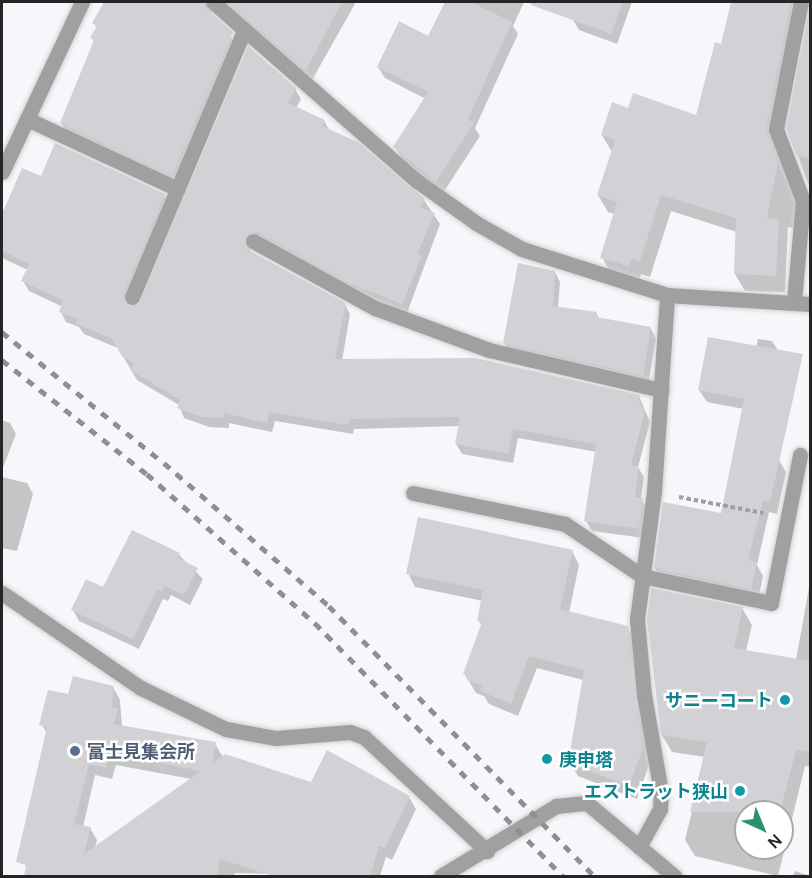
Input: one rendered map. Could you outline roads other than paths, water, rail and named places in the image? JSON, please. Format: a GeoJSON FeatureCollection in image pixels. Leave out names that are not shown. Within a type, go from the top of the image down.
{"type":"FeatureCollection","features":[{"type":"Feature","properties":{"kind":"street"},"geometry":{"type":"LineString","coordinates":[[2,172],[82,2]]}},
{"type":"Feature","properties":{"kind":"street"},"geometry":{"type":"LineString","coordinates":[[213,2],[358,133],[476,224],[522,249],[667,295],[810,303]]}},
{"type":"Feature","properties":{"kind":"street"},"geometry":{"type":"LineString","coordinates":[[794,301],[803,201],[776,129],[801,2]]}},
{"type":"Feature","properties":{"kind":"street"},"geometry":{"type":"LineString","coordinates":[[132,297],[244,30]]}},
{"type":"Feature","properties":{"kind":"street"},"geometry":{"type":"LineString","coordinates":[[27,119],[178,189]]}},
{"type":"Feature","properties":{"kind":"street"},"geometry":{"type":"LineString","coordinates":[[253,240],[375,308],[489,350],[661,390]]}},
{"type":"Feature","properties":{"kind":"street"},"geometry":{"type":"LineString","coordinates":[[639,847],[660,809],[661,792],[637,619],[654,492],[667,295]]}},
{"type":"Feature","properties":{"kind":"street"},"geometry":{"type":"LineString","coordinates":[[412,493],[565,524],[642,576],[771,603],[800,455]]}},
{"type":"Feature","properties":{"kind":"street"},"geometry":{"type":"LineString","coordinates":[[2,593],[141,688],[226,729],[276,738],[350,732],[364,737],[487,851]]}},
{"type":"Feature","properties":{"kind":"street"},"geometry":{"type":"LineString","coordinates":[[441,876],[487,851],[556,806],[587,803],[674,876]]}},
{"type":"Feature","properties":{"kind":"railway"},"geometry":{"type":"LineString","coordinates":[[2,332],[164,463],[329,606],[594,876]]}},
{"type":"Feature","properties":{"kind":"railway"},"geometry":{"type":"LineString","coordinates":[[2,360],[147,474],[315,623],[563,876]]}},
{"type":"Feature","properties":{"kind":"place","name":"サニーコート"},"geometry":{"type":"Point","coordinates":[785,700]}},
{"type":"Feature","properties":{"kind":"place","name":"富士見集会所"},"geometry":{"type":"Point","coordinates":[75,751]}},
{"type":"Feature","properties":{"kind":"place","name":"庚申塔"},"geometry":{"type":"Point","coordinates":[547,759]}},
{"type":"Feature","properties":{"kind":"place","name":"エストラット狭山"},"geometry":{"type":"Point","coordinates":[740,791]}}]}
